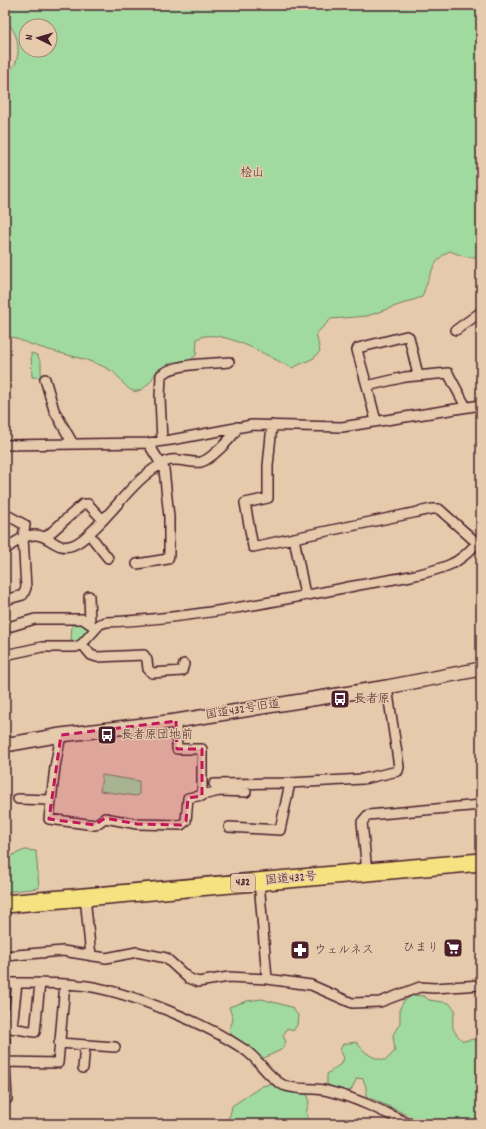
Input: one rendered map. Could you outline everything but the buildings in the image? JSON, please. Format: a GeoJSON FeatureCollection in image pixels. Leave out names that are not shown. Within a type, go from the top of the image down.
{"type":"FeatureCollection","features":[{"type":"Feature","properties":{"kind":"highway","name":"国道432号"},"geometry":{"type":"LineString","coordinates":[[5,904],[481,862]]}},
{"type":"Feature","properties":{"kind":"street"},"geometry":{"type":"LineString","coordinates":[[456,330],[481,312]]}},
{"type":"Feature","properties":{"kind":"street"},"geometry":{"type":"LineString","coordinates":[[376,421],[357,350],[358,348],[406,336],[409,337],[418,375]]}},
{"type":"Feature","properties":{"kind":"street"},"geometry":{"type":"LineString","coordinates":[[162,441],[160,398],[161,375],[167,370],[229,362]]}},
{"type":"Feature","properties":{"kind":"street"},"geometry":{"type":"LineString","coordinates":[[367,386],[418,375],[448,373],[466,407]]}},
{"type":"Feature","properties":{"kind":"street"},"geometry":{"type":"LineString","coordinates":[[45,379],[54,410],[73,444]]}},
{"type":"Feature","properties":{"kind":"street"},"geometry":{"type":"LineString","coordinates":[[5,445],[148,443],[237,427],[272,425],[329,428],[481,405]]}},
{"type":"Feature","properties":{"kind":"street"},"geometry":{"type":"LineString","coordinates":[[5,628],[35,619],[83,619],[93,625],[106,622],[171,617],[305,595],[442,568],[464,557],[479,541],[439,510],[432,509],[253,547],[245,503],[268,498],[268,466],[272,425]]}},
{"type":"Feature","properties":{"kind":"street"},"geometry":{"type":"LineString","coordinates":[[5,550],[23,537],[33,534],[46,537],[60,546],[68,546],[78,542],[89,534],[103,520],[135,485],[162,464],[170,460],[196,462],[205,460],[235,434],[237,427]]}},
{"type":"Feature","properties":{"kind":"street"},"geometry":{"type":"LineString","coordinates":[[137,564],[168,559],[169,555],[169,516],[164,469],[148,443]]}},
{"type":"Feature","properties":{"kind":"street"},"geometry":{"type":"LineString","coordinates":[[46,537],[83,504],[88,504],[103,520]]}},
{"type":"Feature","properties":{"kind":"street"},"geometry":{"type":"LineString","coordinates":[[5,514],[25,525],[23,537],[26,591],[23,595],[5,600]]}},
{"type":"Feature","properties":{"kind":"street"},"geometry":{"type":"LineString","coordinates":[[89,534],[108,558]]}},
{"type":"Feature","properties":{"kind":"street"},"geometry":{"type":"LineString","coordinates":[[294,538],[305,595]]}},
{"type":"Feature","properties":{"kind":"street"},"geometry":{"type":"LineString","coordinates":[[5,655],[42,647],[73,647],[82,644],[93,625],[89,596]]}},
{"type":"Feature","properties":{"kind":"street"},"geometry":{"type":"LineString","coordinates":[[82,644],[90,654],[97,657],[144,655],[147,660],[148,669],[152,673],[182,671],[184,664]]}},
{"type":"Feature","properties":{"kind":"street","name":"国道432号旧道"},"geometry":{"type":"LineString","coordinates":[[5,745],[61,735],[176,721],[387,687],[481,669]]}},
{"type":"Feature","properties":{"kind":"street"},"geometry":{"type":"LineString","coordinates":[[214,784],[290,783],[363,779],[398,771],[399,767],[387,687]]}},
{"type":"Feature","properties":{"kind":"street"},"geometry":{"type":"LineString","coordinates":[[176,721],[177,749],[202,749],[202,796]]}},
{"type":"Feature","properties":{"kind":"street"},"geometry":{"type":"LineString","coordinates":[[61,735],[55,767],[49,819],[95,825],[105,818],[137,824],[181,825],[186,821],[188,798],[220,791],[246,792]]}},
{"type":"Feature","properties":{"kind":"street"},"geometry":{"type":"LineString","coordinates":[[229,827],[280,830],[290,783]]}},
{"type":"Feature","properties":{"kind":"street"},"geometry":{"type":"LineString","coordinates":[[18,799],[51,800]]}},
{"type":"Feature","properties":{"kind":"street"},"geometry":{"type":"LineString","coordinates":[[367,872],[362,822],[368,815],[481,805]]}},
{"type":"Feature","properties":{"kind":"street"},"geometry":{"type":"LineString","coordinates":[[259,881],[267,980]]}},
{"type":"Feature","properties":{"kind":"street"},"geometry":{"type":"LineString","coordinates":[[85,897],[91,956]]}},
{"type":"Feature","properties":{"kind":"street"},"geometry":{"type":"LineString","coordinates":[[5,956],[63,951],[112,958],[138,952],[166,958],[188,978],[198,982],[229,977],[311,985],[352,1003],[380,1002],[415,987],[481,985]]}},
{"type":"Feature","properties":{"kind":"street"},"geometry":{"type":"LineString","coordinates":[[17,983],[9,1027],[35,1032],[40,982]]}},
{"type":"Feature","properties":{"kind":"street"},"geometry":{"type":"LineString","coordinates":[[5,983],[40,982],[65,984],[93,987],[114,992],[192,1021],[246,1051],[272,1078],[282,1084],[293,1088],[327,1091],[383,1110],[409,1124]]}},
{"type":"Feature","properties":{"kind":"street"},"geometry":{"type":"LineString","coordinates":[[5,1062],[58,1063],[65,984]]}},
{"type":"Feature","properties":{"kind":"street"},"geometry":{"type":"LineString","coordinates":[[5,1040],[6,1099]]}},
{"type":"Feature","properties":{"kind":"street"},"geometry":{"type":"LineString","coordinates":[[59,1042],[115,1047]]}},
{"type":"Feature","properties":{"kind":"street"},"geometry":{"type":"LineString","coordinates":[[83,1068],[85,1045]]}},
{"type":"Feature","properties":{"kind":"highlighted area"},"geometry":{"type":"Polygon","coordinates":[[[176,721],[177,749],[202,749],[202,796],[188,798],[186,821],[181,825],[137,824],[105,818],[95,825],[49,819],[61,735],[176,721]]]}},
{"type":"Feature","properties":{"kind":"green space","name":"桧山"},"geometry":{"type":"Polygon","coordinates":[[[5,5],[481,5],[481,255],[469,257],[450,251],[444,254],[435,264],[422,297],[367,316],[331,319],[316,334],[320,351],[314,358],[292,368],[231,339],[218,336],[206,336],[197,339],[196,355],[188,362],[158,369],[150,382],[142,390],[134,391],[130,390],[115,373],[95,363],[35,346],[7,335],[5,331],[5,91],[9,72],[15,63],[18,51],[18,58],[58,58],[58,18],[18,18],[18,45],[15,34],[5,21],[5,5]]]}},
{"type":"Feature","properties":{"kind":"green space"},"geometry":{"type":"Polygon","coordinates":[[[31,353],[37,355],[41,363],[41,377],[32,377],[31,353]]]}},
{"type":"Feature","properties":{"kind":"green space"},"geometry":{"type":"Polygon","coordinates":[[[72,622],[84,623],[88,628],[88,631],[77,642],[71,643],[72,622]]]}},
{"type":"Feature","properties":{"kind":"green space"},"geometry":{"type":"Polygon","coordinates":[[[102,775],[139,781],[139,795],[136,796],[100,791],[102,775]]]}},
{"type":"Feature","properties":{"kind":"green space"},"geometry":{"type":"Polygon","coordinates":[[[25,850],[36,851],[39,888],[5,892],[5,858],[25,850]]]}},
{"type":"Feature","properties":{"kind":"green space"},"geometry":{"type":"Polygon","coordinates":[[[413,995],[424,996],[429,1000],[449,1003],[455,1010],[453,1027],[456,1034],[463,1041],[481,1038],[481,1124],[427,1124],[366,1096],[366,1087],[363,1079],[357,1078],[351,1090],[342,1093],[327,1084],[327,1074],[342,1063],[344,1058],[340,1050],[343,1044],[356,1042],[369,1055],[386,1060],[395,1051],[393,1035],[400,1023],[400,1008],[404,1001],[413,995]]]}},
{"type":"Feature","properties":{"kind":"green space"},"geometry":{"type":"Polygon","coordinates":[[[262,999],[291,1007],[298,1015],[297,1025],[293,1031],[287,1028],[283,1036],[286,1042],[281,1050],[264,1058],[259,1057],[237,1041],[229,1031],[233,1020],[229,1007],[247,1001],[262,999]]]}},
{"type":"Feature","properties":{"kind":"green space"},"geometry":{"type":"Polygon","coordinates":[[[271,1084],[292,1092],[308,1095],[309,1102],[306,1113],[310,1124],[221,1124],[230,1116],[232,1106],[262,1086],[271,1084]]]}},
{"type":"Feature","properties":{"kind":"place","name":"長者原"},"geometry":{"type":"Point","coordinates":[340,699]}},
{"type":"Feature","properties":{"kind":"place","name":"長者原団地前"},"geometry":{"type":"Point","coordinates":[107,735]}},
{"type":"Feature","properties":{"kind":"place","name":"ひまり"},"geometry":{"type":"Point","coordinates":[453,948]}},
{"type":"Feature","properties":{"kind":"place","name":"ウェルネス"},"geometry":{"type":"Point","coordinates":[300,950]}}]}
